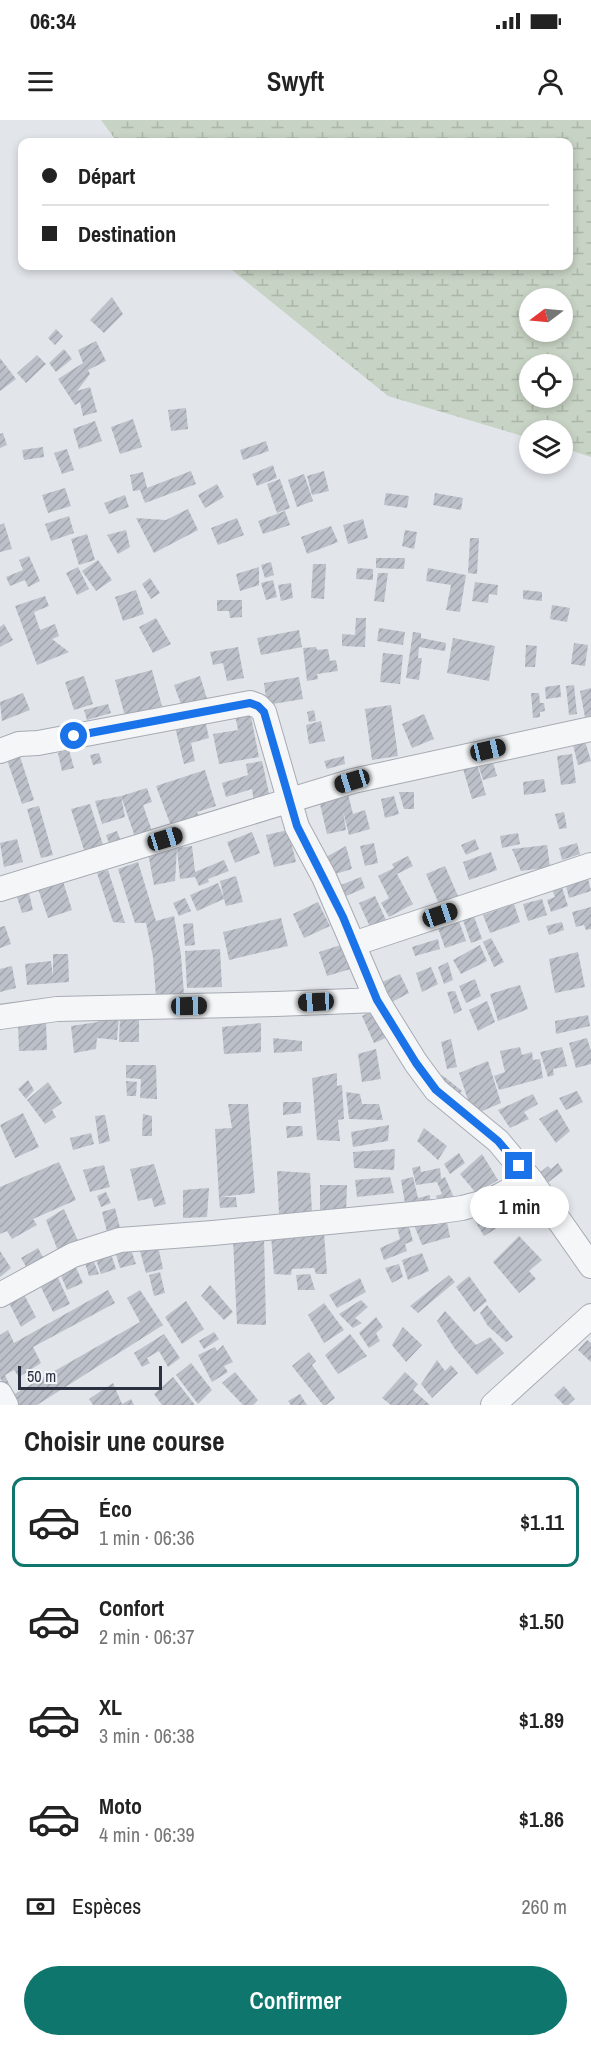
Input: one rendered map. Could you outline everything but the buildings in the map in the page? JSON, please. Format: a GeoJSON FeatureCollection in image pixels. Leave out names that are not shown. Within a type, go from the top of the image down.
{"type":"FeatureCollection","features":[{"type":"Feature","properties":{"kind":"street"},"geometry":{"type":"LineString","coordinates":[[0,751],[19,744],[38,743],[250,703],[258,706],[264,712],[303,840],[324,878],[377,1000],[416,1063],[436,1090],[498,1141],[530,1179],[591,1266]]}},
{"type":"Feature","properties":{"kind":"street"},"geometry":{"type":"LineString","coordinates":[[0,889],[352,781],[591,729]]}},
{"type":"Feature","properties":{"kind":"street"},"geometry":{"type":"LineString","coordinates":[[353,944],[591,865]]}},
{"type":"Feature","properties":{"kind":"street"},"geometry":{"type":"LineString","coordinates":[[0,1017],[57,1009],[377,1000]]}},
{"type":"Feature","properties":{"kind":"street"},"geometry":{"type":"LineString","coordinates":[[0,1295],[73,1255],[120,1240],[434,1212],[492,1200],[530,1179]]}},
{"type":"Feature","properties":{"kind":"street"},"geometry":{"type":"LineString","coordinates":[[493,1405],[591,1316]]}},
{"type":"Feature","properties":{"kind":"street"},"geometry":{"type":"LineString","coordinates":[[0,1394],[6,1405]]}},
{"type":"Feature","properties":{"kind":"green space"},"geometry":{"type":"Polygon","coordinates":[[[101,120],[591,120],[591,457],[573,451],[573,420],[519,420],[519,435],[388,396],[232,270],[573,270],[573,138],[114,138],[101,120]]]}},
{"type":"Feature","properties":{"kind":"route"},"geometry":{"type":"LineString","coordinates":[[74,736],[250,703],[258,706],[264,712],[272,736],[297,826],[343,917],[377,1000],[416,1063],[436,1090],[498,1141],[519,1166]]}}]}
